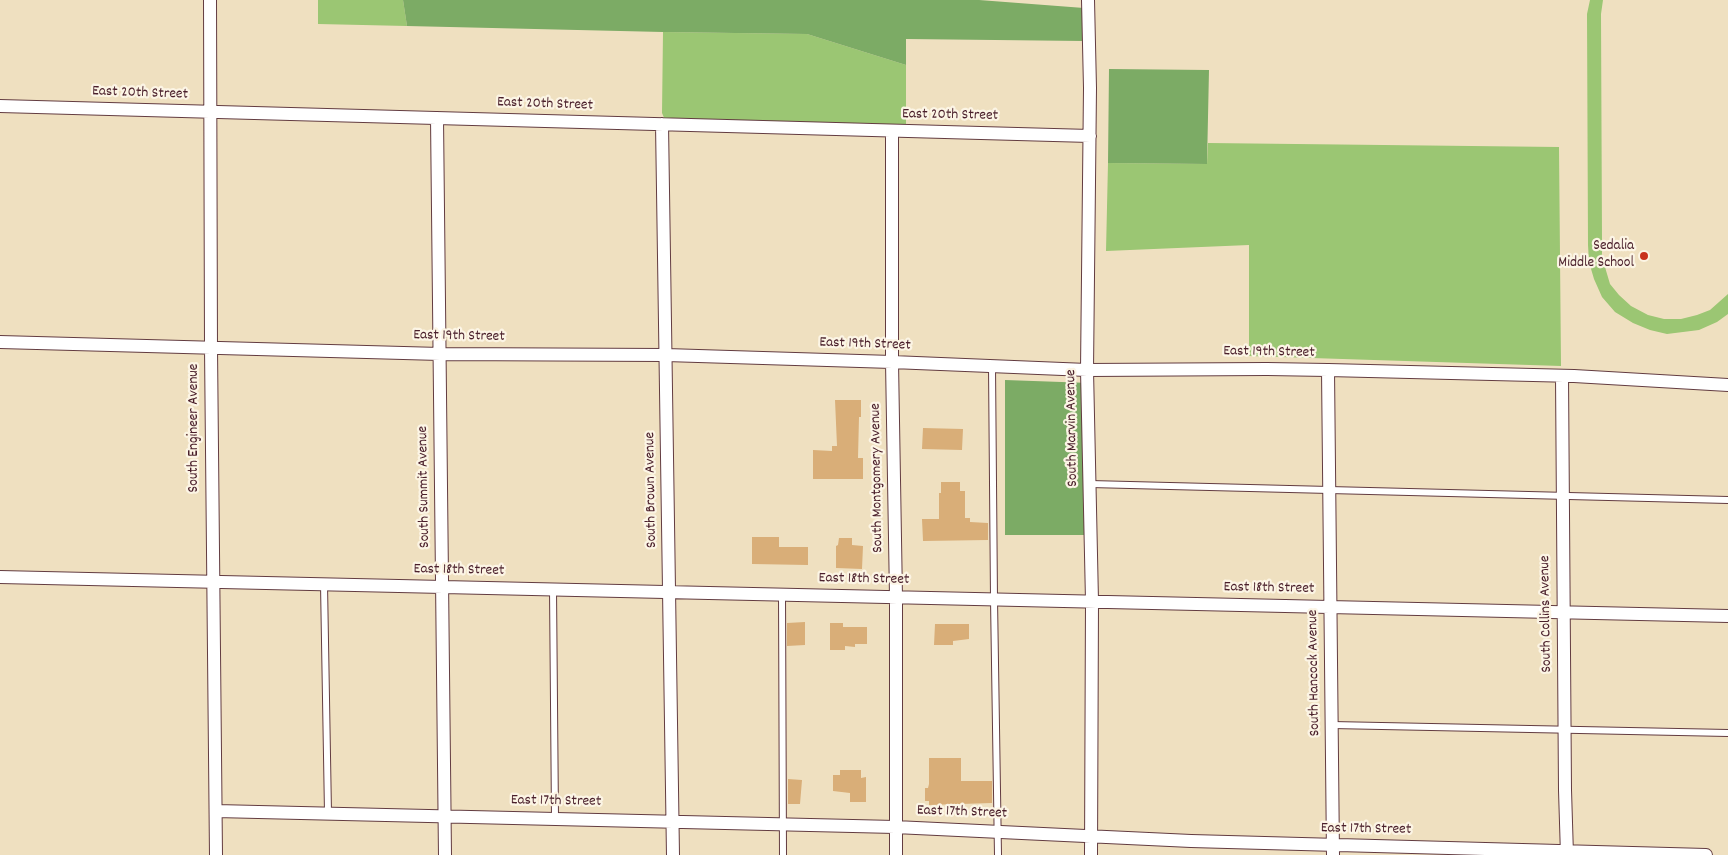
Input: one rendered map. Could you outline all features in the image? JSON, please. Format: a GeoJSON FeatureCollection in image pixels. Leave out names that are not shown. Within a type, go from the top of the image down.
{"type":"FeatureCollection","features":[{"type":"Feature","properties":{"kind":"street","name":"South Engineer Avenue"},"geometry":{"type":"LineString","coordinates":[[210,0],[212,581],[216,855]]}},
{"type":"Feature","properties":{"kind":"street","name":"South Marvin Avenue"},"geometry":{"type":"LineString","coordinates":[[1088,0],[1090,136],[1087,370],[1092,602],[1091,855]]}},
{"type":"Feature","properties":{"kind":"street","name":"East 20th Street"},"geometry":{"type":"LineString","coordinates":[[0,106],[1090,136]]}},
{"type":"Feature","properties":{"kind":"street","name":"South Summit Avenue"},"geometry":{"type":"LineString","coordinates":[[437,118],[445,855]]}},
{"type":"Feature","properties":{"kind":"street","name":"South Brown Avenue"},"geometry":{"type":"LineString","coordinates":[[662,124],[673,855]]}},
{"type":"Feature","properties":{"kind":"street","name":"South Montgomery Avenue"},"geometry":{"type":"LineString","coordinates":[[892,131],[896,855]]}},
{"type":"Feature","properties":{"kind":"street","name":"East 19th Street"},"geometry":{"type":"LineString","coordinates":[[0,342],[440,354],[666,355],[1087,370],[1267,368],[1562,376],[1728,385]]}},
{"type":"Feature","properties":{"kind":"street","name":"South Hancock Avenue"},"geometry":{"type":"LineString","coordinates":[[1328,370],[1333,850]]}},
{"type":"Feature","properties":{"kind":"street","name":"South Collins Avenue"},"geometry":{"type":"LineString","coordinates":[[1562,376],[1564,730],[1567,853]]}},
{"type":"Feature","properties":{"kind":"street","name":"East 18th Street"},"geometry":{"type":"LineString","coordinates":[[0,577],[1728,616]]}},
{"type":"Feature","properties":{"kind":"street","name":"East 17th Street"},"geometry":{"type":"LineString","coordinates":[[216,811],[896,827],[1191,841],[1333,850],[1706,855]]}},
{"type":"Feature","properties":{"kind":"lane"},"geometry":{"type":"LineString","coordinates":[[992,366],[998,855]]}},
{"type":"Feature","properties":{"kind":"lane"},"geometry":{"type":"LineString","coordinates":[[1090,484],[1728,500]]}},
{"type":"Feature","properties":{"kind":"lane"},"geometry":{"type":"LineString","coordinates":[[324,584],[328,813]]}},
{"type":"Feature","properties":{"kind":"lane"},"geometry":{"type":"LineString","coordinates":[[552,589],[555,818]]}},
{"type":"Feature","properties":{"kind":"lane"},"geometry":{"type":"LineString","coordinates":[[782,594],[784,855]]}},
{"type":"Feature","properties":{"kind":"lane"},"geometry":{"type":"LineString","coordinates":[[1332,725],[1728,733]]}},
{"type":"Feature","properties":{"kind":"green space"},"geometry":{"type":"Polygon","coordinates":[[[318,0],[403,0],[407,26],[318,24],[318,0]]]}},
{"type":"Feature","properties":{"kind":"green space"},"geometry":{"type":"Polygon","coordinates":[[[403,0],[979,0],[1084,8],[1084,41],[906,39],[906,65],[807,34],[407,26],[403,0]]]}},
{"type":"Feature","properties":{"kind":"green space"},"geometry":{"type":"Polygon","coordinates":[[[1590,0],[1603,0],[1601,14],[1602,257],[1610,284],[1631,306],[1648,315],[1664,319],[1681,319],[1710,310],[1728,294],[1728,314],[1717,322],[1699,330],[1667,334],[1633,323],[1615,312],[1602,297],[1594,279],[1589,262],[1588,245],[1587,14],[1590,0]]]}},
{"type":"Feature","properties":{"kind":"green space"},"geometry":{"type":"Polygon","coordinates":[[[663,32],[807,34],[906,65],[906,129],[665,120],[662,113],[663,32]]]}},
{"type":"Feature","properties":{"kind":"green space"},"geometry":{"type":"Polygon","coordinates":[[[1109,69],[1209,70],[1207,164],[1108,163],[1109,69]]]}},
{"type":"Feature","properties":{"kind":"green space"},"geometry":{"type":"Polygon","coordinates":[[[1208,143],[1559,147],[1561,366],[1249,356],[1249,245],[1106,251],[1108,163],[1207,164],[1208,143]]]}},
{"type":"Feature","properties":{"kind":"green space"},"geometry":{"type":"Polygon","coordinates":[[[1005,380],[1090,383],[1088,535],[1005,535],[1005,380]]]}},
{"type":"Feature","properties":{"kind":"building"},"geometry":{"type":"Polygon","coordinates":[[[835,400],[861,400],[858,458],[863,458],[863,479],[813,479],[813,450],[832,451],[832,446],[837,446],[835,400]]]}},
{"type":"Feature","properties":{"kind":"building"},"geometry":{"type":"Polygon","coordinates":[[[923,428],[963,429],[962,450],[922,449],[923,428]]]}},
{"type":"Feature","properties":{"kind":"building"},"geometry":{"type":"Polygon","coordinates":[[[941,482],[960,482],[960,491],[965,491],[965,518],[970,518],[970,522],[988,523],[988,540],[923,541],[922,519],[939,519],[941,482]]]}},
{"type":"Feature","properties":{"kind":"building"},"geometry":{"type":"Polygon","coordinates":[[[752,537],[779,537],[779,547],[808,547],[808,565],[752,564],[752,537]]]}},
{"type":"Feature","properties":{"kind":"building"},"geometry":{"type":"Polygon","coordinates":[[[839,538],[852,538],[852,545],[863,546],[862,569],[836,568],[836,546],[838,545],[839,538]]]}},
{"type":"Feature","properties":{"kind":"building"},"geometry":{"type":"Polygon","coordinates":[[[805,622],[805,645],[787,646],[787,623],[805,622]]]}},
{"type":"Feature","properties":{"kind":"building"},"geometry":{"type":"Polygon","coordinates":[[[830,623],[843,623],[843,627],[867,627],[867,644],[855,644],[855,647],[845,646],[845,650],[830,650],[830,623]]]}},
{"type":"Feature","properties":{"kind":"building"},"geometry":{"type":"Polygon","coordinates":[[[935,624],[969,624],[969,639],[953,641],[953,645],[934,645],[935,624]]]}},
{"type":"Feature","properties":{"kind":"building"},"geometry":{"type":"Polygon","coordinates":[[[929,758],[961,758],[961,781],[992,781],[992,803],[929,805],[929,801],[925,801],[925,788],[928,788],[929,784],[929,758]]]}},
{"type":"Feature","properties":{"kind":"building"},"geometry":{"type":"Polygon","coordinates":[[[840,770],[861,770],[861,778],[866,777],[866,802],[850,802],[850,793],[833,791],[833,775],[840,775],[840,770]]]}},
{"type":"Feature","properties":{"kind":"building"},"geometry":{"type":"Polygon","coordinates":[[[788,779],[802,780],[800,804],[788,804],[788,779]]]}},
{"type":"Feature","properties":{"kind":"place","name":"Sedalia Middle School"},"geometry":{"type":"Point","coordinates":[1644,256]}}]}
